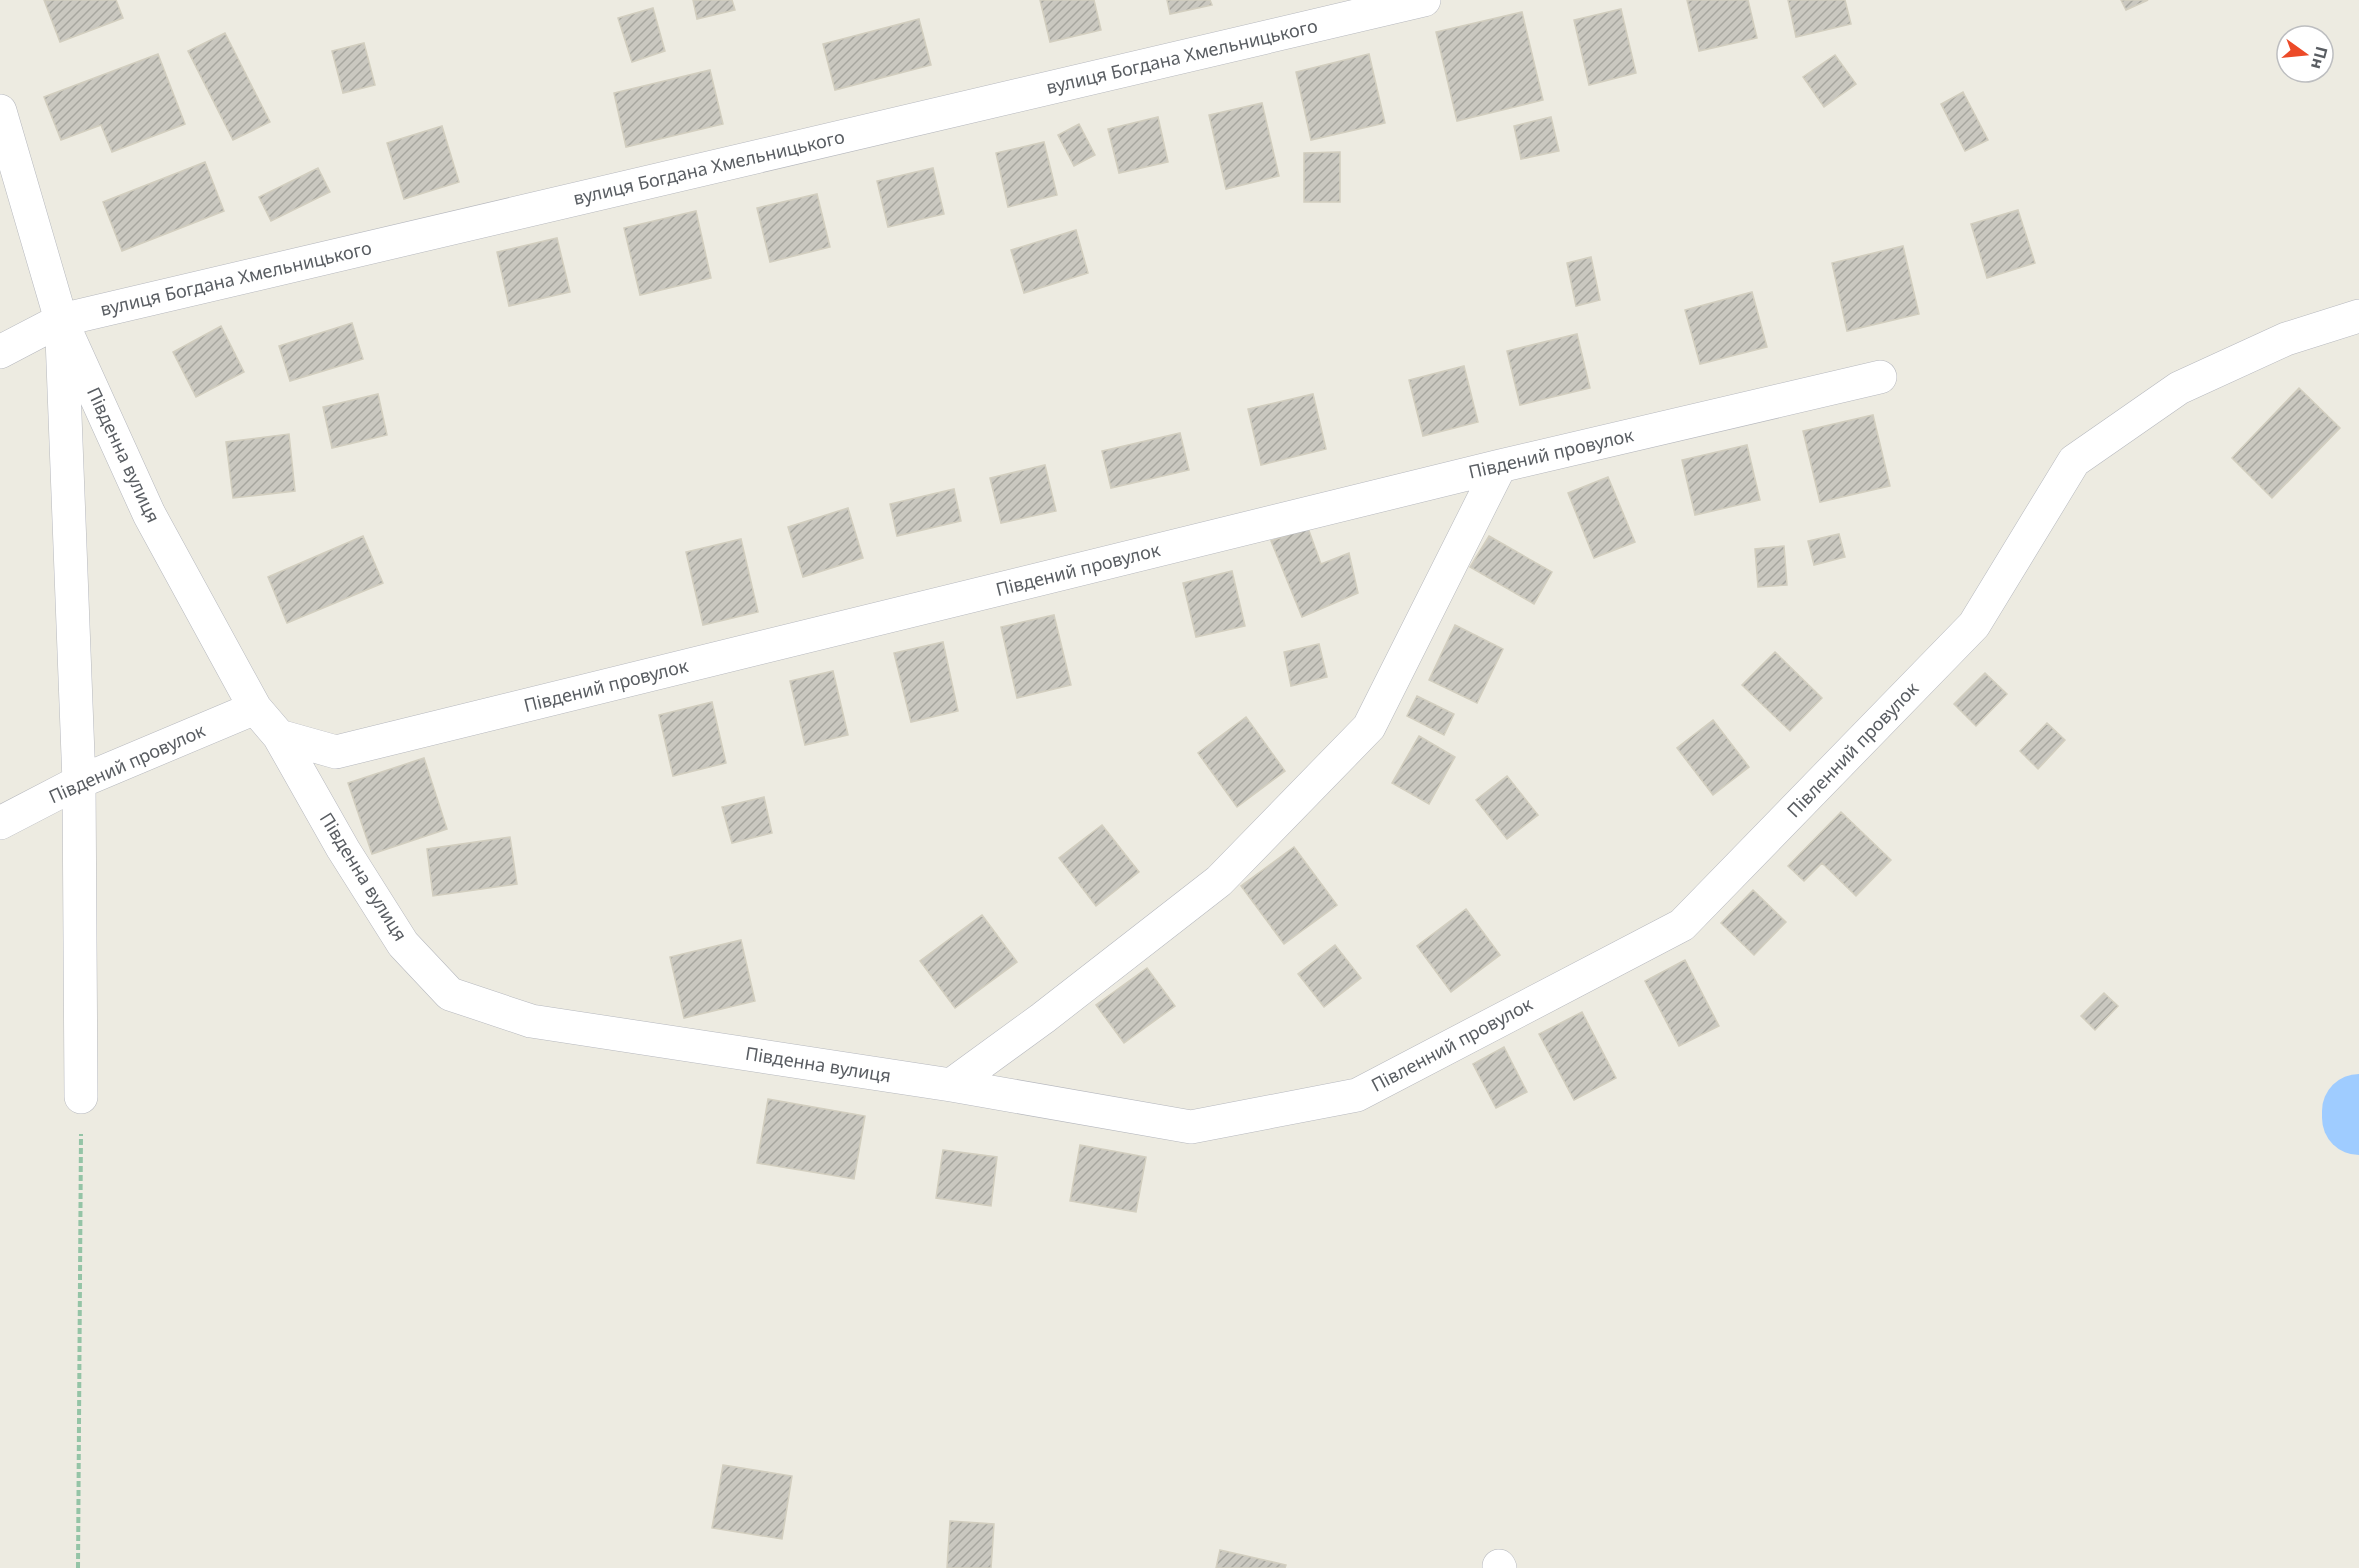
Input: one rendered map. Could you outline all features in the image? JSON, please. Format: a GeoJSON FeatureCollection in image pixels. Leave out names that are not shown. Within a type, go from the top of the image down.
{"type":"FeatureCollection","features":[{"type":"Feature","properties":{"kind":"street","name":"вулиця Богдана Хмельницького"},"geometry":{"type":"LineString","coordinates":[[0,352],[61,320],[1424,0]]}},
{"type":"Feature","properties":{"kind":"street","name":"Південна вулиця"},"geometry":{"type":"LineString","coordinates":[[0,111],[61,320],[149,514],[255,708],[279,736],[343,849],[403,944],[450,994],[531,1021],[951,1085],[1191,1127],[1357,1095]]}},
{"type":"Feature","properties":{"kind":"street","name":"Півленний провулок"},"geometry":{"type":"LineString","coordinates":[[1357,1095],[1682,925],[1974,625],[2074,461],[2180,388],[2286,339],[2359,316]]}},
{"type":"Feature","properties":{"kind":"street"},"geometry":{"type":"LineString","coordinates":[[61,320],[79,782],[81,1097]]}},
{"type":"Feature","properties":{"kind":"street","name":"Південий провулок"},"geometry":{"type":"LineString","coordinates":[[279,736],[336,752],[1500,466],[1880,377]]}},
{"type":"Feature","properties":{"kind":"street"},"geometry":{"type":"LineString","coordinates":[[951,1085],[1043,1018],[1219,881],[1369,727],[1500,466]]}},
{"type":"Feature","properties":{"kind":"street","name":"Південий провулок"},"geometry":{"type":"LineString","coordinates":[[0,823],[79,782],[255,708]]}},
{"type":"Feature","properties":{"kind":"path"},"geometry":{"type":"LineString","coordinates":[[78,1568],[81,1097]]}},
{"type":"Feature","properties":{"kind":"building"},"geometry":{"type":"Polygon","coordinates":[[[44,0],[116,0],[123,18],[60,42],[44,0]]]}},
{"type":"Feature","properties":{"kind":"building"},"geometry":{"type":"Polygon","coordinates":[[[693,0],[732,0],[735,10],[697,19],[693,0]]]}},
{"type":"Feature","properties":{"kind":"building"},"geometry":{"type":"Polygon","coordinates":[[[1040,0],[1094,0],[1101,30],[1050,42],[1040,0]]]}},
{"type":"Feature","properties":{"kind":"building"},"geometry":{"type":"Polygon","coordinates":[[[1167,0],[1210,0],[1212,5],[1170,14],[1167,0]]]}},
{"type":"Feature","properties":{"kind":"building"},"geometry":{"type":"Polygon","coordinates":[[[1687,0],[1748,0],[1757,38],[1699,51],[1687,0]]]}},
{"type":"Feature","properties":{"kind":"building"},"geometry":{"type":"Polygon","coordinates":[[[1788,0],[1845,0],[1851,24],[1796,37],[1788,0]]]}},
{"type":"Feature","properties":{"kind":"building"},"geometry":{"type":"Polygon","coordinates":[[[2121,0],[2148,0],[2126,10],[2121,0]]]}},
{"type":"Feature","properties":{"kind":"building"},"geometry":{"type":"Polygon","coordinates":[[[653,8],[665,51],[632,62],[618,18],[653,8]]]}},
{"type":"Feature","properties":{"kind":"building"},"geometry":{"type":"Polygon","coordinates":[[[1621,9],[1636,73],[1589,85],[1574,20],[1621,9]]]}},
{"type":"Feature","properties":{"kind":"building"},"geometry":{"type":"Polygon","coordinates":[[[1522,12],[1543,100],[1457,121],[1436,32],[1522,12]]]}},
{"type":"Feature","properties":{"kind":"building"},"geometry":{"type":"Polygon","coordinates":[[[919,19],[931,65],[835,90],[823,44],[919,19]]]}},
{"type":"Feature","properties":{"kind":"building"},"geometry":{"type":"Polygon","coordinates":[[[225,33],[270,122],[233,140],[188,51],[225,33]]]}},
{"type":"Feature","properties":{"kind":"building"},"geometry":{"type":"Polygon","coordinates":[[[364,43],[375,85],[343,93],[332,51],[364,43]]]}},
{"type":"Feature","properties":{"kind":"building"},"geometry":{"type":"Polygon","coordinates":[[[158,54],[185,124],[112,152],[101,125],[61,140],[44,97],[158,54]]]}},
{"type":"Feature","properties":{"kind":"building"},"geometry":{"type":"Polygon","coordinates":[[[1369,54],[1385,123],[1311,140],[1296,72],[1369,54]]]}},
{"type":"Feature","properties":{"kind":"building"},"geometry":{"type":"Polygon","coordinates":[[[1835,55],[1856,84],[1824,107],[1803,77],[1835,55]]]}},
{"type":"Feature","properties":{"kind":"building"},"geometry":{"type":"Polygon","coordinates":[[[710,70],[723,124],[626,147],[614,93],[710,70]]]}},
{"type":"Feature","properties":{"kind":"building"},"geometry":{"type":"Polygon","coordinates":[[[1963,92],[1988,140],[1965,151],[1941,104],[1963,92]]]}},
{"type":"Feature","properties":{"kind":"building"},"geometry":{"type":"Polygon","coordinates":[[[1262,103],[1279,176],[1226,189],[1209,115],[1262,103]]]}},
{"type":"Feature","properties":{"kind":"building"},"geometry":{"type":"Polygon","coordinates":[[[1158,117],[1168,162],[1119,173],[1108,129],[1158,117]]]}},
{"type":"Feature","properties":{"kind":"building"},"geometry":{"type":"Polygon","coordinates":[[[1551,117],[1559,151],[1521,159],[1514,126],[1551,117]]]}},
{"type":"Feature","properties":{"kind":"building"},"geometry":{"type":"Polygon","coordinates":[[[1079,124],[1095,155],[1074,166],[1058,135],[1079,124]]]}},
{"type":"Feature","properties":{"kind":"building"},"geometry":{"type":"Polygon","coordinates":[[[442,126],[459,182],[404,199],[387,143],[442,126]]]}},
{"type":"Feature","properties":{"kind":"building"},"geometry":{"type":"Polygon","coordinates":[[[1044,142],[1057,195],[1008,207],[996,153],[1044,142]]]}},
{"type":"Feature","properties":{"kind":"building"},"geometry":{"type":"Polygon","coordinates":[[[1340,152],[1340,202],[1304,202],[1304,153],[1340,152]]]}},
{"type":"Feature","properties":{"kind":"building"},"geometry":{"type":"Polygon","coordinates":[[[205,162],[224,211],[122,251],[103,202],[205,162]]]}},
{"type":"Feature","properties":{"kind":"building"},"geometry":{"type":"Polygon","coordinates":[[[318,168],[330,192],[271,221],[259,197],[318,168]]]}},
{"type":"Feature","properties":{"kind":"building"},"geometry":{"type":"Polygon","coordinates":[[[933,168],[944,214],[888,227],[877,181],[933,168]]]}},
{"type":"Feature","properties":{"kind":"building"},"geometry":{"type":"Polygon","coordinates":[[[817,194],[830,247],[770,262],[757,208],[817,194]]]}},
{"type":"Feature","properties":{"kind":"building"},"geometry":{"type":"Polygon","coordinates":[[[2018,210],[2035,263],[1987,278],[1971,224],[2018,210]]]}},
{"type":"Feature","properties":{"kind":"building"},"geometry":{"type":"Polygon","coordinates":[[[696,211],[711,278],[640,295],[624,228],[696,211]]]}},
{"type":"Feature","properties":{"kind":"building"},"geometry":{"type":"Polygon","coordinates":[[[1076,230],[1088,273],[1024,293],[1011,250],[1076,230]]]}},
{"type":"Feature","properties":{"kind":"building"},"geometry":{"type":"Polygon","coordinates":[[[557,238],[570,292],[509,306],[497,252],[557,238]]]}},
{"type":"Feature","properties":{"kind":"building"},"geometry":{"type":"Polygon","coordinates":[[[1903,246],[1919,314],[1847,331],[1832,263],[1903,246]]]}},
{"type":"Feature","properties":{"kind":"building"},"geometry":{"type":"Polygon","coordinates":[[[1591,257],[1600,300],[1576,306],[1567,263],[1591,257]]]}},
{"type":"Feature","properties":{"kind":"building"},"geometry":{"type":"Polygon","coordinates":[[[1752,292],[1767,347],[1700,364],[1685,310],[1752,292]]]}},
{"type":"Feature","properties":{"kind":"building"},"geometry":{"type":"Polygon","coordinates":[[[352,323],[363,359],[290,381],[279,346],[352,323]]]}},
{"type":"Feature","properties":{"kind":"building"},"geometry":{"type":"Polygon","coordinates":[[[221,326],[244,372],[196,397],[173,352],[221,326]]]}},
{"type":"Feature","properties":{"kind":"building"},"geometry":{"type":"Polygon","coordinates":[[[1577,334],[1590,388],[1520,405],[1507,351],[1577,334]]]}},
{"type":"Feature","properties":{"kind":"building"},"geometry":{"type":"Polygon","coordinates":[[[1464,366],[1478,422],[1423,436],[1409,380],[1464,366]]]}},
{"type":"Feature","properties":{"kind":"building"},"geometry":{"type":"Polygon","coordinates":[[[2299,388],[2340,428],[2272,498],[2232,458],[2299,388]]]}},
{"type":"Feature","properties":{"kind":"building"},"geometry":{"type":"Polygon","coordinates":[[[378,394],[387,435],[332,448],[323,407],[378,394]]]}},
{"type":"Feature","properties":{"kind":"building"},"geometry":{"type":"Polygon","coordinates":[[[1313,394],[1326,449],[1261,465],[1248,409],[1313,394]]]}},
{"type":"Feature","properties":{"kind":"building"},"geometry":{"type":"Polygon","coordinates":[[[1873,415],[1890,486],[1820,502],[1803,431],[1873,415]]]}},
{"type":"Feature","properties":{"kind":"building"},"geometry":{"type":"Polygon","coordinates":[[[1180,433],[1189,470],[1111,488],[1102,451],[1180,433]]]}},
{"type":"Feature","properties":{"kind":"building"},"geometry":{"type":"Polygon","coordinates":[[[289,434],[295,491],[233,498],[226,442],[289,434]]]}},
{"type":"Feature","properties":{"kind":"building"},"geometry":{"type":"Polygon","coordinates":[[[1747,445],[1760,500],[1695,515],[1682,460],[1747,445]]]}},
{"type":"Feature","properties":{"kind":"building"},"geometry":{"type":"Polygon","coordinates":[[[1045,465],[1056,511],[1001,523],[990,478],[1045,465]]]}},
{"type":"Feature","properties":{"kind":"building"},"geometry":{"type":"Polygon","coordinates":[[[1608,477],[1635,542],[1594,558],[1568,493],[1608,477]]]}},
{"type":"Feature","properties":{"kind":"building"},"geometry":{"type":"Polygon","coordinates":[[[954,489],[961,521],[897,536],[890,504],[954,489]]]}},
{"type":"Feature","properties":{"kind":"building"},"geometry":{"type":"Polygon","coordinates":[[[848,508],[863,558],[803,577],[788,527],[848,508]]]}},
{"type":"Feature","properties":{"kind":"building"},"geometry":{"type":"Polygon","coordinates":[[[1308,528],[1321,564],[1349,553],[1358,593],[1302,617],[1271,541],[1308,528]]]}},
{"type":"Feature","properties":{"kind":"building"},"geometry":{"type":"Polygon","coordinates":[[[1839,534],[1845,557],[1814,565],[1808,541],[1839,534]]]}},
{"type":"Feature","properties":{"kind":"building"},"geometry":{"type":"Polygon","coordinates":[[[363,536],[383,583],[287,623],[268,577],[363,536]]]}},
{"type":"Feature","properties":{"kind":"building"},"geometry":{"type":"Polygon","coordinates":[[[1489,536],[1552,572],[1534,604],[1470,567],[1489,536]]]}},
{"type":"Feature","properties":{"kind":"building"},"geometry":{"type":"Polygon","coordinates":[[[741,539],[758,612],[703,625],[686,552],[741,539]]]}},
{"type":"Feature","properties":{"kind":"building"},"geometry":{"type":"Polygon","coordinates":[[[1784,546],[1787,585],[1758,587],[1755,549],[1784,546]]]}},
{"type":"Feature","properties":{"kind":"building"},"geometry":{"type":"Polygon","coordinates":[[[1232,571],[1245,626],[1196,637],[1183,583],[1232,571]]]}},
{"type":"Feature","properties":{"kind":"building"},"geometry":{"type":"Polygon","coordinates":[[[1054,615],[1071,685],[1017,698],[1001,627],[1054,615]]]}},
{"type":"Feature","properties":{"kind":"building"},"geometry":{"type":"Polygon","coordinates":[[[1455,625],[1503,649],[1477,703],[1429,680],[1455,625]]]}},
{"type":"Feature","properties":{"kind":"building"},"geometry":{"type":"Polygon","coordinates":[[[943,642],[958,711],[911,722],[894,653],[943,642]]]}},
{"type":"Feature","properties":{"kind":"building"},"geometry":{"type":"Polygon","coordinates":[[[1319,644],[1327,677],[1291,686],[1284,652],[1319,644]]]}},
{"type":"Feature","properties":{"kind":"building"},"geometry":{"type":"Polygon","coordinates":[[[1775,652],[1822,698],[1790,731],[1742,685],[1775,652]]]}},
{"type":"Feature","properties":{"kind":"building"},"geometry":{"type":"Polygon","coordinates":[[[833,671],[848,735],[805,745],[790,681],[833,671]]]}},
{"type":"Feature","properties":{"kind":"building"},"geometry":{"type":"Polygon","coordinates":[[[1985,673],[2007,694],[1976,726],[1954,704],[1985,673]]]}},
{"type":"Feature","properties":{"kind":"building"},"geometry":{"type":"Polygon","coordinates":[[[1417,696],[1454,714],[1444,735],[1407,716],[1417,696]]]}},
{"type":"Feature","properties":{"kind":"building"},"geometry":{"type":"Polygon","coordinates":[[[712,702],[726,763],[673,776],[659,715],[712,702]]]}},
{"type":"Feature","properties":{"kind":"building"},"geometry":{"type":"Polygon","coordinates":[[[1246,717],[1285,771],[1237,807],[1198,753],[1246,717]]]}},
{"type":"Feature","properties":{"kind":"building"},"geometry":{"type":"Polygon","coordinates":[[[1713,720],[1749,767],[1713,795],[1677,748],[1713,720]]]}},
{"type":"Feature","properties":{"kind":"building"},"geometry":{"type":"Polygon","coordinates":[[[2047,723],[2065,740],[2038,769],[2020,751],[2047,723]]]}},
{"type":"Feature","properties":{"kind":"building"},"geometry":{"type":"Polygon","coordinates":[[[1419,736],[1455,757],[1429,804],[1392,783],[1419,736]]]}},
{"type":"Feature","properties":{"kind":"building"},"geometry":{"type":"Polygon","coordinates":[[[424,758],[447,829],[372,854],[348,783],[424,758]]]}},
{"type":"Feature","properties":{"kind":"building"},"geometry":{"type":"Polygon","coordinates":[[[1507,776],[1538,815],[1507,839],[1476,800],[1507,776]]]}},
{"type":"Feature","properties":{"kind":"building"},"geometry":{"type":"Polygon","coordinates":[[[764,797],[772,833],[732,843],[722,807],[764,797]]]}},
{"type":"Feature","properties":{"kind":"building"},"geometry":{"type":"Polygon","coordinates":[[[1841,812],[1891,860],[1856,896],[1822,863],[1804,881],[1788,866],[1841,812]]]}},
{"type":"Feature","properties":{"kind":"building"},"geometry":{"type":"Polygon","coordinates":[[[1102,825],[1139,872],[1096,906],[1059,858],[1102,825]]]}},
{"type":"Feature","properties":{"kind":"building"},"geometry":{"type":"Polygon","coordinates":[[[510,837],[517,884],[433,896],[427,849],[510,837]]]}},
{"type":"Feature","properties":{"kind":"building"},"geometry":{"type":"Polygon","coordinates":[[[1294,847],[1337,905],[1284,944],[1241,886],[1294,847]]]}},
{"type":"Feature","properties":{"kind":"building"},"geometry":{"type":"Polygon","coordinates":[[[1753,890],[1786,922],[1754,955],[1721,923],[1753,890]]]}},
{"type":"Feature","properties":{"kind":"building"},"geometry":{"type":"Polygon","coordinates":[[[1466,909],[1500,955],[1451,992],[1417,946],[1466,909]]]}},
{"type":"Feature","properties":{"kind":"building"},"geometry":{"type":"Polygon","coordinates":[[[982,915],[1017,962],[955,1008],[920,961],[982,915]]]}},
{"type":"Feature","properties":{"kind":"building"},"geometry":{"type":"Polygon","coordinates":[[[741,940],[755,1001],[684,1018],[670,957],[741,940]]]}},
{"type":"Feature","properties":{"kind":"building"},"geometry":{"type":"Polygon","coordinates":[[[1335,945],[1361,978],[1324,1007],[1298,974],[1335,945]]]}},
{"type":"Feature","properties":{"kind":"building"},"geometry":{"type":"Polygon","coordinates":[[[1685,960],[1719,1026],[1679,1046],[1645,981],[1685,960]]]}},
{"type":"Feature","properties":{"kind":"building"},"geometry":{"type":"Polygon","coordinates":[[[1147,968],[1175,1006],[1124,1043],[1096,1005],[1147,968]]]}},
{"type":"Feature","properties":{"kind":"building"},"geometry":{"type":"Polygon","coordinates":[[[2104,993],[2118,1006],[2095,1030],[2081,1016],[2104,993]]]}},
{"type":"Feature","properties":{"kind":"building"},"geometry":{"type":"Polygon","coordinates":[[[1582,1012],[1616,1078],[1574,1100],[1539,1034],[1582,1012]]]}},
{"type":"Feature","properties":{"kind":"building"},"geometry":{"type":"Polygon","coordinates":[[[1504,1047],[1527,1092],[1496,1108],[1473,1064],[1504,1047]]]}},
{"type":"Feature","properties":{"kind":"building"},"geometry":{"type":"Polygon","coordinates":[[[768,1099],[865,1116],[854,1179],[757,1163],[768,1099]]]}},
{"type":"Feature","properties":{"kind":"building"},"geometry":{"type":"Polygon","coordinates":[[[1080,1145],[1146,1157],[1136,1212],[1070,1201],[1080,1145]]]}},
{"type":"Feature","properties":{"kind":"building"},"geometry":{"type":"Polygon","coordinates":[[[943,1150],[997,1157],[991,1206],[936,1198],[943,1150]]]}},
{"type":"Feature","properties":{"kind":"building"},"geometry":{"type":"Polygon","coordinates":[[[723,1465],[792,1476],[782,1539],[712,1528],[723,1465]]]}},
{"type":"Feature","properties":{"kind":"building"},"geometry":{"type":"Polygon","coordinates":[[[950,1521],[994,1524],[991,1568],[947,1568],[950,1521]]]}},
{"type":"Feature","properties":{"kind":"building"},"geometry":{"type":"Polygon","coordinates":[[[1220,1550],[1286,1565],[1285,1568],[1216,1568],[1220,1550]]]}},
{"type":"Feature","properties":{"kind":"waterway"},"geometry":{"type":"LineString","coordinates":[[2359,1111],[2359,1118]]}}]}
